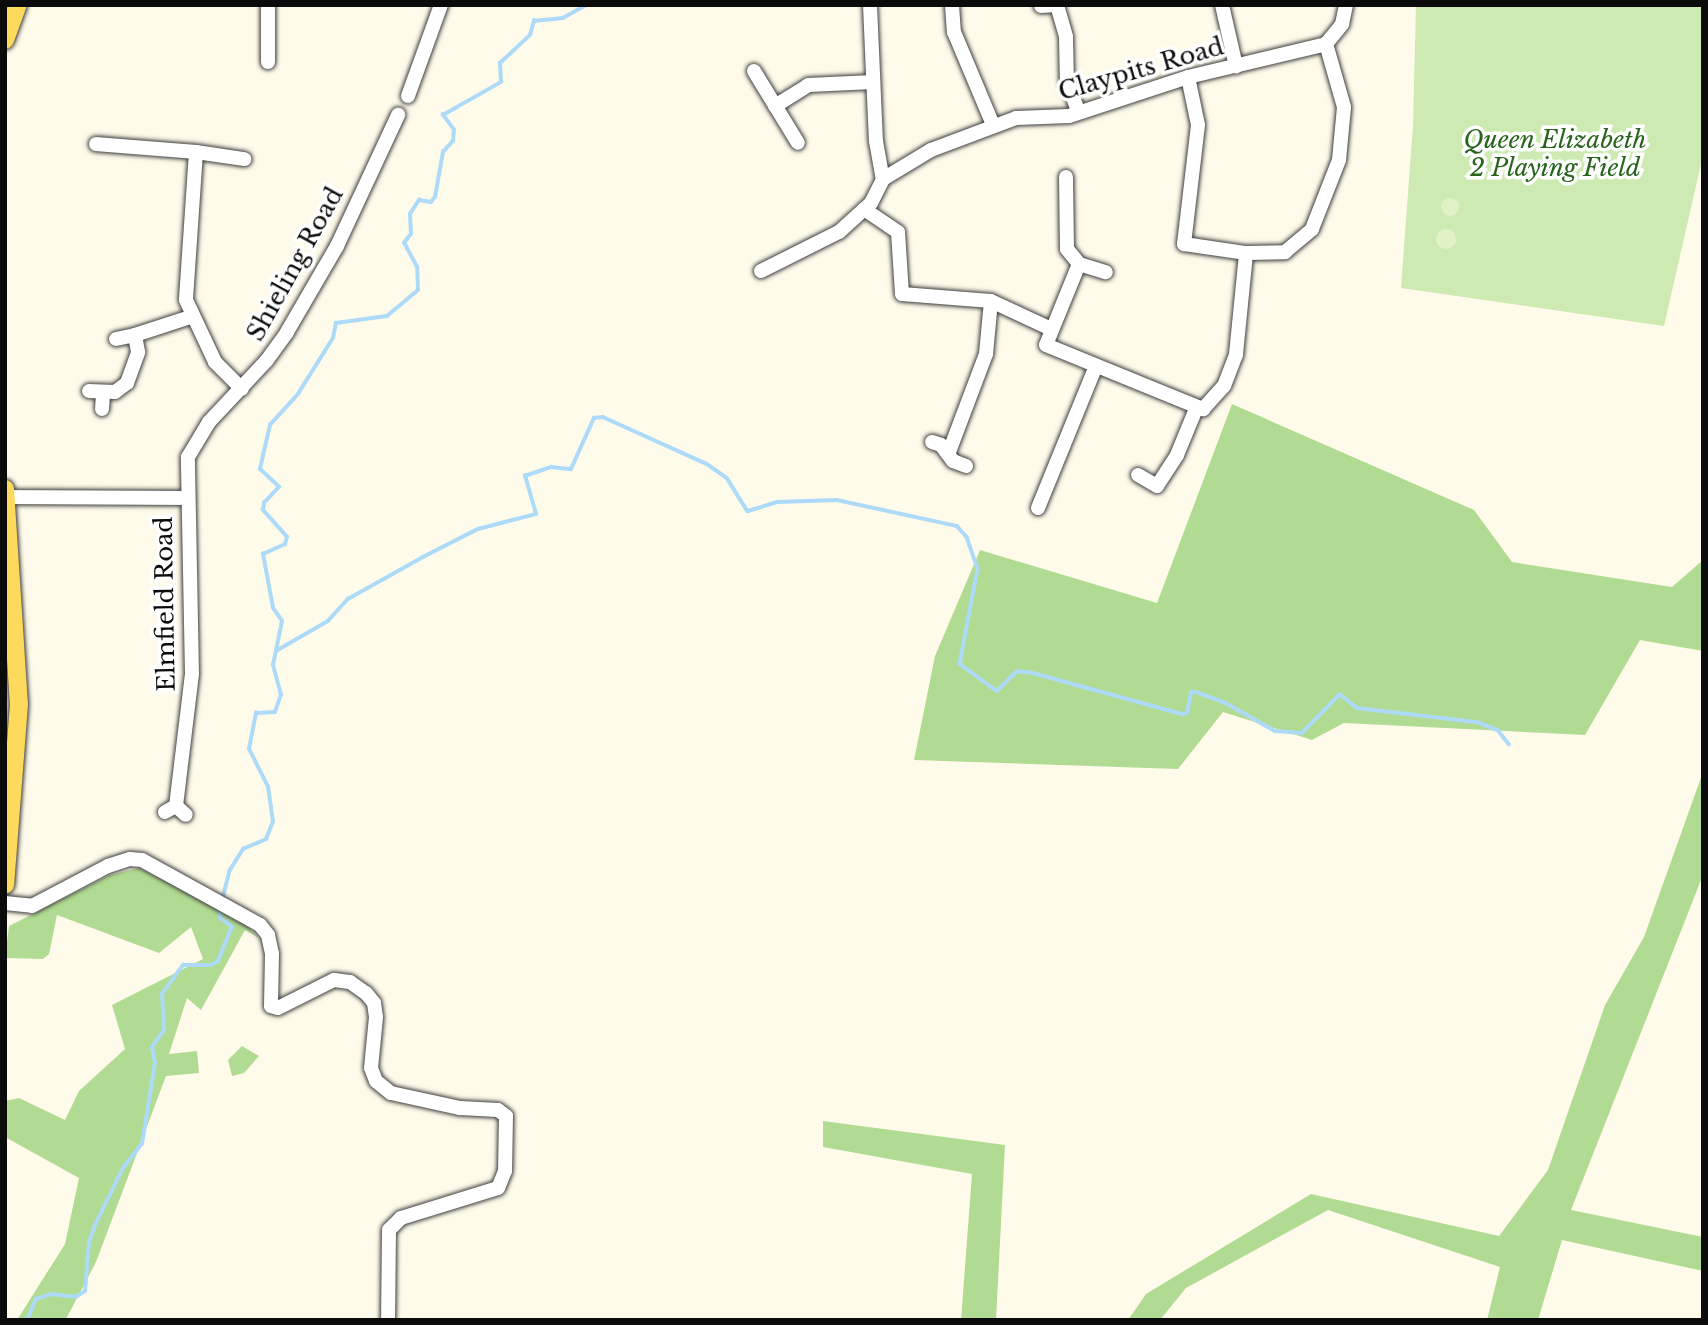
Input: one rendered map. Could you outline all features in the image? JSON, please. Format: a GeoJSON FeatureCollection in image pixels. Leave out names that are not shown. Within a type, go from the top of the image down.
{"type":"FeatureCollection","features":[{"type":"Feature","properties":{"kind":"main road"},"geometry":{"type":"LineString","coordinates":[[5,40],[18,5]]}},
{"type":"Feature","properties":{"kind":"main road"},"geometry":{"type":"LineString","coordinates":[[5,489],[12,704],[5,884]]}},
{"type":"Feature","properties":{"kind":"street"},"geometry":{"type":"LineString","coordinates":[[268,5],[268,62]]}},
{"type":"Feature","properties":{"kind":"street"},"geometry":{"type":"LineString","coordinates":[[408,96],[441,5]]}},
{"type":"Feature","properties":{"kind":"street"},"geometry":{"type":"LineString","coordinates":[[870,5],[876,141],[883,179]]}},
{"type":"Feature","properties":{"kind":"street"},"geometry":{"type":"LineString","coordinates":[[952,5],[954,32],[993,125]]}},
{"type":"Feature","properties":{"kind":"street"},"geometry":{"type":"LineString","coordinates":[[1041,6],[1057,5],[1066,37],[1067,83],[1079,112]]}},
{"type":"Feature","properties":{"kind":"street"},"geometry":{"type":"LineString","coordinates":[[1222,5],[1236,66]]}},
{"type":"Feature","properties":{"kind":"street"},"geometry":{"type":"LineString","coordinates":[[1188,77],[1198,125],[1184,244],[1272,254],[1297,246],[1312,229],[1334,182],[1344,107],[1326,44],[1342,24],[1346,5]]}},
{"type":"Feature","properties":{"kind":"street","name":"Claypits Road"},"geometry":{"type":"LineString","coordinates":[[761,271],[839,232],[864,209],[883,179],[906,162],[993,125],[1016,118],[1079,112],[1188,77],[1326,44]]}},
{"type":"Feature","properties":{"kind":"street"},"geometry":{"type":"LineString","coordinates":[[754,71],[798,142]]}},
{"type":"Feature","properties":{"kind":"street"},"geometry":{"type":"LineString","coordinates":[[775,106],[808,85],[873,82]]}},
{"type":"Feature","properties":{"kind":"street","name":"Shieling Road"},"geometry":{"type":"LineString","coordinates":[[187,498],[188,457],[195,442],[287,332],[337,246],[398,115]]}},
{"type":"Feature","properties":{"kind":"street"},"geometry":{"type":"LineString","coordinates":[[96,144],[196,152],[244,159]]}},
{"type":"Feature","properties":{"kind":"street"},"geometry":{"type":"LineString","coordinates":[[196,152],[184,285],[193,316],[215,362],[242,389]]}},
{"type":"Feature","properties":{"kind":"street"},"geometry":{"type":"LineString","coordinates":[[1066,177],[1068,249],[1079,264],[1106,272]]}},
{"type":"Feature","properties":{"kind":"street"},"geometry":{"type":"LineString","coordinates":[[864,209],[898,232],[902,294],[991,301],[1051,329]]}},
{"type":"Feature","properties":{"kind":"street"},"geometry":{"type":"LineString","coordinates":[[1079,264],[1046,345],[1196,409],[1209,407],[1217,399],[1231,370],[1246,253]]}},
{"type":"Feature","properties":{"kind":"street"},"geometry":{"type":"LineString","coordinates":[[949,452],[986,354],[991,301]]}},
{"type":"Feature","properties":{"kind":"street"},"geometry":{"type":"LineString","coordinates":[[116,339],[193,316]]}},
{"type":"Feature","properties":{"kind":"street"},"geometry":{"type":"LineString","coordinates":[[102,410],[96,393],[127,383],[134,372],[138,352],[135,335]]}},
{"type":"Feature","properties":{"kind":"street"},"geometry":{"type":"LineString","coordinates":[[1038,508],[1095,368]]}},
{"type":"Feature","properties":{"kind":"street"},"geometry":{"type":"LineString","coordinates":[[1138,475],[1157,486],[1177,455],[1196,409]]}},
{"type":"Feature","properties":{"kind":"street"},"geometry":{"type":"LineString","coordinates":[[932,442],[949,452],[953,461],[966,466]]}},
{"type":"Feature","properties":{"kind":"street","name":"Elmfield Road"},"geometry":{"type":"LineString","coordinates":[[6,497],[187,498],[192,674],[176,811]]}},
{"type":"Feature","properties":{"kind":"street"},"geometry":{"type":"LineString","coordinates":[[5,903],[32,905],[130,859],[164,870],[240,911],[268,935],[271,1006],[278,1008],[323,982],[350,982],[374,1003],[370,1056],[376,1081],[410,1099],[498,1110],[506,1116],[505,1171],[498,1188],[401,1218],[389,1230],[388,1320]]}},
{"type":"Feature","properties":{"kind":"green space","name":"Queen Elizabeth 2 Playing Field"},"geometry":{"type":"Polygon","coordinates":[[[1416,5],[1703,5],[1703,155],[1664,326],[1401,288],[1413,125],[1416,5]]]}},
{"type":"Feature","properties":{"kind":"green space"},"geometry":{"type":"Polygon","coordinates":[[[1446,198],[1454,198],[1459,207],[1457,214],[1446,216],[1441,211],[1441,203],[1446,198]]]}},
{"type":"Feature","properties":{"kind":"green space"},"geometry":{"type":"Polygon","coordinates":[[[1446,229],[1453,232],[1456,239],[1453,246],[1446,249],[1439,246],[1436,239],[1439,232],[1446,229]]]}},
{"type":"Feature","properties":{"kind":"green space"},"geometry":{"type":"Polygon","coordinates":[[[1232,404],[1474,510],[1512,562],[1672,587],[1703,560],[1703,651],[1640,640],[1585,735],[1344,723],[1312,740],[1223,712],[1178,769],[914,760],[935,656],[980,550],[1157,603],[1232,404]]]}},
{"type":"Feature","properties":{"kind":"green space"},"geometry":{"type":"Polygon","coordinates":[[[1703,772],[1703,875],[1571,1210],[1703,1237],[1703,1271],[1562,1240],[1538,1320],[1487,1320],[1500,1267],[1328,1210],[1186,1288],[1160,1320],[1128,1320],[1146,1294],[1311,1194],[1499,1236],[1548,1170],[1605,1005],[1644,937],[1703,772]]]}},
{"type":"Feature","properties":{"kind":"green space"},"geometry":{"type":"Polygon","coordinates":[[[139,868],[237,916],[259,938],[245,930],[201,1010],[187,998],[169,1054],[197,1051],[199,1073],[166,1076],[96,1262],[66,1319],[17,1320],[65,1244],[79,1178],[5,1137],[5,1101],[19,1098],[65,1120],[79,1091],[125,1049],[112,1005],[203,959],[191,927],[159,953],[57,915],[49,954],[43,959],[5,958],[9,926],[110,875],[139,868]]]}},
{"type":"Feature","properties":{"kind":"green space"},"geometry":{"type":"Polygon","coordinates":[[[242,1046],[259,1056],[244,1073],[232,1076],[228,1060],[242,1046]]]}},
{"type":"Feature","properties":{"kind":"green space"},"geometry":{"type":"Polygon","coordinates":[[[823,1121],[1005,1145],[996,1320],[961,1320],[972,1174],[823,1147],[823,1121]]]}},
{"type":"Feature","properties":{"kind":"waterway"},"geometry":{"type":"LineString","coordinates":[[222,901],[230,870],[243,849],[266,839],[273,822],[268,787],[249,749],[256,713],[275,712],[281,695],[273,665],[282,621],[273,608],[263,554],[285,544],[287,537],[263,510],[264,503],[279,487],[260,469],[270,425],[298,394],[333,338],[336,323],[387,316],[418,290],[417,267],[404,243],[411,234],[410,214],[419,200],[431,202],[435,197],[443,152],[453,141],[454,130],[443,115],[501,82],[500,63],[530,35],[534,21],[563,18],[586,5]]}},
{"type":"Feature","properties":{"kind":"waterway"},"geometry":{"type":"LineString","coordinates":[[276,651],[328,621],[348,599],[423,557],[478,529],[536,514],[525,476],[551,467],[571,469],[594,418],[603,417],[707,464],[727,478],[748,511],[778,502],[837,500],[957,526],[967,537],[978,569],[960,664],[997,691],[1017,671],[1182,714],[1187,713],[1191,692],[1196,692],[1226,703],[1275,731],[1302,733],[1340,694],[1357,708],[1477,722],[1498,730],[1509,744]]}},
{"type":"Feature","properties":{"kind":"waterway"},"geometry":{"type":"LineString","coordinates":[[27,1320],[36,1299],[52,1294],[76,1297],[85,1291],[89,1242],[96,1223],[123,1168],[142,1144],[155,1063],[152,1047],[164,1030],[162,994],[183,965],[211,965],[218,961],[232,927],[220,918],[221,909]]}}]}
